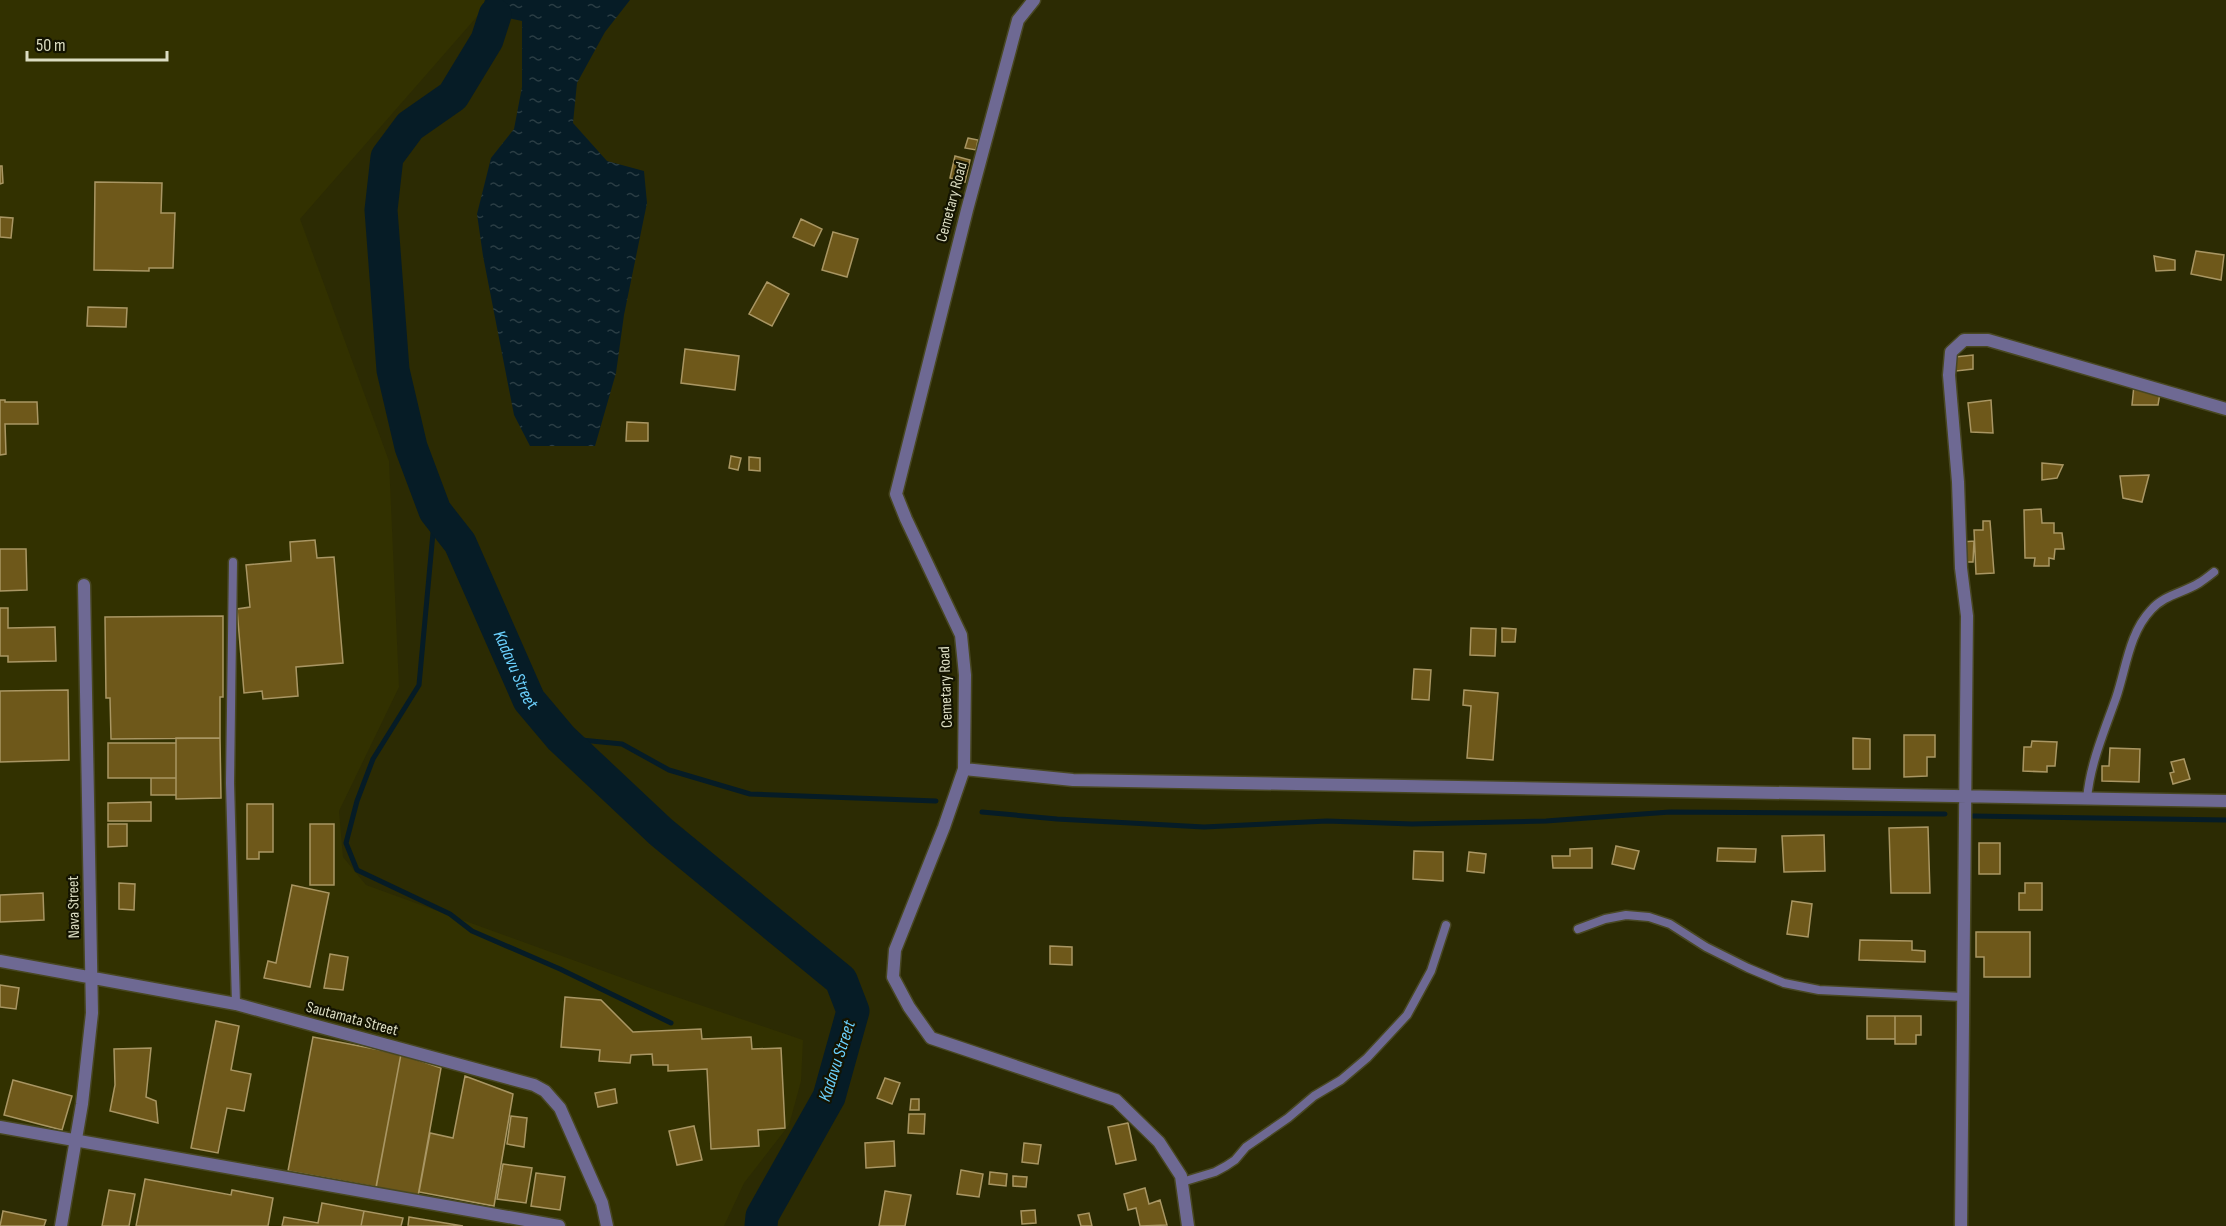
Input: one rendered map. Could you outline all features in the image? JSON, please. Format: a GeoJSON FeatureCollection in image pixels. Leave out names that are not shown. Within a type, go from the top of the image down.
{"type":"FeatureCollection","features":[{"type":"Feature","properties":{"kind":"street","name":"Cemetary Road"},"geometry":{"type":"LineString","coordinates":[[1034,0],[1018,20],[967,210],[896,494],[961,635],[965,675],[964,769],[944,827],[895,950],[893,977],[909,1007],[931,1038],[1116,1100],[1159,1142],[1181,1176],[1188,1226]]}},
{"type":"Feature","properties":{"kind":"street"},"geometry":{"type":"LineString","coordinates":[[1961,1226],[1967,616],[1961,568],[1958,482],[1948,375],[1949,359],[1955,346],[1969,339],[1988,340],[2226,409]]}},
{"type":"Feature","properties":{"kind":"street","name":"Nava Street"},"geometry":{"type":"LineString","coordinates":[[61,1226],[76,1140],[92,1013],[84,585]]}},
{"type":"Feature","properties":{"kind":"street"},"geometry":{"type":"LineString","coordinates":[[964,769],[1073,780],[2226,801]]}},
{"type":"Feature","properties":{"kind":"street","name":"Sautamata Street"},"geometry":{"type":"LineString","coordinates":[[0,962],[236,1004],[534,1085],[545,1091],[560,1108],[602,1203],[607,1226]]}},
{"type":"Feature","properties":{"kind":"street"},"geometry":{"type":"LineString","coordinates":[[0,1127],[559,1226]]}},
{"type":"Feature","properties":{"kind":"lane"},"geometry":{"type":"LineString","coordinates":[[233,562],[230,783],[236,1004]]}},
{"type":"Feature","properties":{"kind":"lane"},"geometry":{"type":"LineString","coordinates":[[2087,800],[2090,776],[2127,657],[2140,625],[2160,602],[2198,584],[2214,572]]}},
{"type":"Feature","properties":{"kind":"lane"},"geometry":{"type":"LineString","coordinates":[[1578,929],[1605,919],[1626,915],[1649,917],[1670,924],[1706,947],[1784,983],[1820,990],[1963,997]]}},
{"type":"Feature","properties":{"kind":"lane"},"geometry":{"type":"LineString","coordinates":[[1182,1182],[1215,1172],[1235,1160],[1246,1147],[1288,1118],[1314,1096],[1341,1080],[1367,1058],[1407,1015],[1431,971],[1446,925]]}},
{"type":"Feature","properties":{"kind":"shaded area"},"geometry":{"type":"Polygon","coordinates":[[[0,0],[485,0],[481,12],[300,219],[389,461],[399,687],[339,811],[343,857],[366,885],[653,989],[803,1040],[801,1081],[789,1125],[744,1183],[724,1226],[61,1226],[76,1140],[0,1127],[0,0]]]}},
{"type":"Feature","properties":{"kind":"water"},"geometry":{"type":"Polygon","coordinates":[[[485,0],[630,0],[605,32],[577,83],[573,123],[607,161],[644,171],[647,203],[624,315],[616,373],[595,446],[530,446],[514,415],[477,214],[491,158],[514,129],[522,87],[522,21],[481,12],[485,0]]]}},
{"type":"Feature","properties":{"kind":"building"},"geometry":{"type":"Polygon","coordinates":[[[968,138],[978,140],[976,150],[965,148],[968,138]]]}},
{"type":"Feature","properties":{"kind":"building"},"geometry":{"type":"Polygon","coordinates":[[[955,156],[970,160],[965,182],[950,178],[955,156]]]}},
{"type":"Feature","properties":{"kind":"building"},"geometry":{"type":"Polygon","coordinates":[[[0,166],[2,166],[3,183],[0,184],[0,166]]]}},
{"type":"Feature","properties":{"kind":"building"},"geometry":{"type":"Polygon","coordinates":[[[95,182],[162,183],[161,213],[175,213],[173,268],[149,268],[149,271],[94,270],[95,182]]]}},
{"type":"Feature","properties":{"kind":"building"},"geometry":{"type":"Polygon","coordinates":[[[0,217],[13,218],[11,238],[0,237],[0,217]]]}},
{"type":"Feature","properties":{"kind":"building"},"geometry":{"type":"Polygon","coordinates":[[[801,219],[822,229],[814,246],[793,237],[801,219]]]}},
{"type":"Feature","properties":{"kind":"building"},"geometry":{"type":"Polygon","coordinates":[[[833,232],[858,239],[847,277],[822,270],[833,232]]]}},
{"type":"Feature","properties":{"kind":"building"},"geometry":{"type":"Polygon","coordinates":[[[2196,251],[2224,255],[2221,280],[2191,274],[2196,251]]]}},
{"type":"Feature","properties":{"kind":"building"},"geometry":{"type":"Polygon","coordinates":[[[2154,256],[2175,260],[2175,270],[2156,271],[2154,256]]]}},
{"type":"Feature","properties":{"kind":"building"},"geometry":{"type":"Polygon","coordinates":[[[767,282],[789,294],[772,326],[749,314],[767,282]]]}},
{"type":"Feature","properties":{"kind":"building"},"geometry":{"type":"Polygon","coordinates":[[[88,307],[127,308],[126,327],[87,326],[88,307]]]}},
{"type":"Feature","properties":{"kind":"building"},"geometry":{"type":"Polygon","coordinates":[[[685,349],[739,356],[735,390],[681,383],[685,349]]]}},
{"type":"Feature","properties":{"kind":"building"},"geometry":{"type":"Polygon","coordinates":[[[1973,355],[1973,369],[1956,371],[1955,357],[1973,355]]]}},
{"type":"Feature","properties":{"kind":"building"},"geometry":{"type":"Polygon","coordinates":[[[2134,385],[2160,393],[2158,405],[2132,405],[2134,385]]]}},
{"type":"Feature","properties":{"kind":"building"},"geometry":{"type":"Polygon","coordinates":[[[0,400],[37,402],[38,424],[5,424],[6,454],[0,455],[0,400]]]}},
{"type":"Feature","properties":{"kind":"building"},"geometry":{"type":"Polygon","coordinates":[[[1991,400],[1993,433],[1971,432],[1968,403],[1991,400]]]}},
{"type":"Feature","properties":{"kind":"building"},"geometry":{"type":"Polygon","coordinates":[[[627,422],[648,423],[648,441],[626,441],[627,422]]]}},
{"type":"Feature","properties":{"kind":"building"},"geometry":{"type":"Polygon","coordinates":[[[731,456],[741,458],[738,470],[729,468],[731,456]]]}},
{"type":"Feature","properties":{"kind":"building"},"geometry":{"type":"Polygon","coordinates":[[[749,457],[760,458],[760,471],[749,470],[749,457]]]}},
{"type":"Feature","properties":{"kind":"building"},"geometry":{"type":"Polygon","coordinates":[[[2042,463],[2063,465],[2057,478],[2042,480],[2042,463]]]}},
{"type":"Feature","properties":{"kind":"building"},"geometry":{"type":"Polygon","coordinates":[[[2149,475],[2142,502],[2123,498],[2120,476],[2149,475]]]}},
{"type":"Feature","properties":{"kind":"building"},"geometry":{"type":"Polygon","coordinates":[[[2041,509],[2042,523],[2054,523],[2054,533],[2062,533],[2064,549],[2055,549],[2054,559],[2049,558],[2049,566],[2034,566],[2035,558],[2025,558],[2024,510],[2041,509]]]}},
{"type":"Feature","properties":{"kind":"building"},"geometry":{"type":"Polygon","coordinates":[[[1983,521],[1990,521],[1994,573],[1976,574],[1974,530],[1983,530],[1983,521]]]}},
{"type":"Feature","properties":{"kind":"building"},"geometry":{"type":"Polygon","coordinates":[[[315,540],[317,558],[334,557],[343,663],[296,667],[298,696],[263,699],[262,691],[244,693],[237,609],[250,607],[246,565],[291,561],[290,542],[315,540]]]}},
{"type":"Feature","properties":{"kind":"building"},"geometry":{"type":"Polygon","coordinates":[[[1974,541],[1973,562],[1962,562],[1962,542],[1974,541]]]}},
{"type":"Feature","properties":{"kind":"building"},"geometry":{"type":"Polygon","coordinates":[[[0,549],[26,549],[27,590],[0,591],[0,549]]]}},
{"type":"Feature","properties":{"kind":"building"},"geometry":{"type":"Polygon","coordinates":[[[0,608],[8,608],[8,628],[55,627],[56,661],[8,662],[8,656],[0,656],[0,608]]]}},
{"type":"Feature","properties":{"kind":"building"},"geometry":{"type":"Polygon","coordinates":[[[223,616],[223,697],[220,697],[220,738],[111,739],[110,698],[106,698],[105,617],[223,616]]]}},
{"type":"Feature","properties":{"kind":"building"},"geometry":{"type":"Polygon","coordinates":[[[1471,628],[1496,629],[1495,656],[1470,655],[1471,628]]]}},
{"type":"Feature","properties":{"kind":"building"},"geometry":{"type":"Polygon","coordinates":[[[1502,628],[1516,629],[1515,642],[1502,642],[1502,628]]]}},
{"type":"Feature","properties":{"kind":"building"},"geometry":{"type":"Polygon","coordinates":[[[1414,669],[1431,670],[1429,700],[1412,699],[1414,669]]]}},
{"type":"Feature","properties":{"kind":"building"},"geometry":{"type":"Polygon","coordinates":[[[68,690],[69,760],[0,762],[0,691],[68,690]]]}},
{"type":"Feature","properties":{"kind":"building"},"geometry":{"type":"Polygon","coordinates":[[[1464,690],[1498,693],[1493,760],[1467,758],[1471,706],[1463,705],[1464,690]]]}},
{"type":"Feature","properties":{"kind":"building"},"geometry":{"type":"Polygon","coordinates":[[[1904,735],[1935,735],[1935,757],[1927,757],[1927,776],[1904,777],[1904,735]]]}},
{"type":"Feature","properties":{"kind":"building"},"geometry":{"type":"Polygon","coordinates":[[[176,738],[220,738],[221,798],[176,799],[176,738]]]}},
{"type":"Feature","properties":{"kind":"building"},"geometry":{"type":"Polygon","coordinates":[[[1853,738],[1870,739],[1870,769],[1853,769],[1853,738]]]}},
{"type":"Feature","properties":{"kind":"building"},"geometry":{"type":"Polygon","coordinates":[[[2032,741],[2057,742],[2055,766],[2047,766],[2047,772],[2023,771],[2024,747],[2031,747],[2032,741]]]}},
{"type":"Feature","properties":{"kind":"building"},"geometry":{"type":"Polygon","coordinates":[[[108,743],[176,743],[176,778],[108,778],[108,743]]]}},
{"type":"Feature","properties":{"kind":"building"},"geometry":{"type":"Polygon","coordinates":[[[2110,748],[2140,749],[2139,782],[2102,781],[2102,766],[2109,766],[2110,748]]]}},
{"type":"Feature","properties":{"kind":"building"},"geometry":{"type":"Polygon","coordinates":[[[2184,759],[2190,779],[2173,784],[2170,773],[2174,772],[2171,762],[2184,759]]]}},
{"type":"Feature","properties":{"kind":"building"},"geometry":{"type":"Polygon","coordinates":[[[151,778],[176,778],[176,795],[151,795],[151,778]]]}},
{"type":"Feature","properties":{"kind":"building"},"geometry":{"type":"Polygon","coordinates":[[[151,802],[151,821],[108,821],[108,803],[151,802]]]}},
{"type":"Feature","properties":{"kind":"building"},"geometry":{"type":"Polygon","coordinates":[[[247,804],[273,804],[273,852],[259,852],[259,859],[247,859],[247,804]]]}},
{"type":"Feature","properties":{"kind":"building"},"geometry":{"type":"Polygon","coordinates":[[[108,824],[127,824],[127,846],[108,847],[108,824]]]}},
{"type":"Feature","properties":{"kind":"building"},"geometry":{"type":"Polygon","coordinates":[[[310,824],[334,824],[334,885],[310,885],[310,824]]]}},
{"type":"Feature","properties":{"kind":"building"},"geometry":{"type":"Polygon","coordinates":[[[1928,827],[1930,893],[1891,893],[1889,828],[1928,827]]]}},
{"type":"Feature","properties":{"kind":"building"},"geometry":{"type":"Polygon","coordinates":[[[1824,835],[1825,871],[1784,872],[1782,836],[1824,835]]]}},
{"type":"Feature","properties":{"kind":"building"},"geometry":{"type":"Polygon","coordinates":[[[1979,843],[2000,843],[2000,874],[1979,874],[1979,843]]]}},
{"type":"Feature","properties":{"kind":"building"},"geometry":{"type":"Polygon","coordinates":[[[1616,846],[1639,851],[1634,869],[1612,864],[1616,846]]]}},
{"type":"Feature","properties":{"kind":"building"},"geometry":{"type":"Polygon","coordinates":[[[1592,848],[1592,868],[1553,868],[1552,856],[1570,856],[1570,849],[1592,848]]]}},
{"type":"Feature","properties":{"kind":"building"},"geometry":{"type":"Polygon","coordinates":[[[1718,848],[1756,849],[1755,862],[1717,861],[1718,848]]]}},
{"type":"Feature","properties":{"kind":"building"},"geometry":{"type":"Polygon","coordinates":[[[1414,851],[1443,852],[1443,881],[1413,879],[1414,851]]]}},
{"type":"Feature","properties":{"kind":"building"},"geometry":{"type":"Polygon","coordinates":[[[1469,852],[1486,854],[1484,873],[1467,871],[1469,852]]]}},
{"type":"Feature","properties":{"kind":"building"},"geometry":{"type":"Polygon","coordinates":[[[119,883],[135,884],[134,910],[119,909],[119,883]]]}},
{"type":"Feature","properties":{"kind":"building"},"geometry":{"type":"Polygon","coordinates":[[[2025,883],[2042,883],[2042,910],[2019,910],[2019,893],[2025,893],[2025,883]]]}},
{"type":"Feature","properties":{"kind":"building"},"geometry":{"type":"Polygon","coordinates":[[[292,885],[329,893],[310,987],[264,978],[268,961],[276,963],[292,885]]]}},
{"type":"Feature","properties":{"kind":"building"},"geometry":{"type":"Polygon","coordinates":[[[43,893],[44,920],[0,922],[0,895],[43,893]]]}},
{"type":"Feature","properties":{"kind":"building"},"geometry":{"type":"Polygon","coordinates":[[[1792,901],[1812,904],[1808,937],[1787,934],[1792,901]]]}},
{"type":"Feature","properties":{"kind":"building"},"geometry":{"type":"Polygon","coordinates":[[[1976,932],[2030,932],[2030,977],[1984,977],[1984,957],[1976,957],[1976,932]]]}},
{"type":"Feature","properties":{"kind":"building"},"geometry":{"type":"Polygon","coordinates":[[[1860,940],[1912,941],[1912,950],[1925,951],[1925,962],[1859,960],[1860,940]]]}},
{"type":"Feature","properties":{"kind":"building"},"geometry":{"type":"Polygon","coordinates":[[[1050,946],[1072,947],[1072,965],[1050,964],[1050,946]]]}},
{"type":"Feature","properties":{"kind":"building"},"geometry":{"type":"Polygon","coordinates":[[[330,954],[348,957],[343,990],[324,988],[330,954]]]}},
{"type":"Feature","properties":{"kind":"building"},"geometry":{"type":"Polygon","coordinates":[[[0,985],[19,988],[16,1009],[0,1007],[0,985]]]}},
{"type":"Feature","properties":{"kind":"building"},"geometry":{"type":"Polygon","coordinates":[[[565,997],[601,1000],[633,1032],[701,1029],[702,1039],[751,1037],[752,1049],[781,1048],[785,1128],[758,1130],[759,1146],[711,1149],[707,1069],[668,1071],[668,1065],[653,1065],[652,1054],[631,1055],[630,1063],[599,1061],[600,1050],[561,1047],[565,997]]]}},
{"type":"Feature","properties":{"kind":"building"},"geometry":{"type":"Polygon","coordinates":[[[1867,1016],[1895,1016],[1895,1039],[1867,1039],[1867,1016]]]}},
{"type":"Feature","properties":{"kind":"building"},"geometry":{"type":"Polygon","coordinates":[[[1895,1016],[1921,1016],[1921,1035],[1916,1035],[1916,1044],[1895,1044],[1895,1016]]]}},
{"type":"Feature","properties":{"kind":"building"},"geometry":{"type":"Polygon","coordinates":[[[216,1021],[239,1026],[231,1070],[251,1074],[244,1111],[227,1108],[218,1153],[191,1148],[216,1021]]]}},
{"type":"Feature","properties":{"kind":"building"},"geometry":{"type":"Polygon","coordinates":[[[313,1037],[401,1054],[376,1187],[288,1171],[313,1037]]]}},
{"type":"Feature","properties":{"kind":"building"},"geometry":{"type":"Polygon","coordinates":[[[151,1048],[146,1097],[156,1101],[158,1123],[110,1111],[115,1085],[114,1049],[151,1048]]]}},
{"type":"Feature","properties":{"kind":"building"},"geometry":{"type":"Polygon","coordinates":[[[401,1054],[441,1068],[418,1196],[376,1188],[401,1054]]]}},
{"type":"Feature","properties":{"kind":"building"},"geometry":{"type":"Polygon","coordinates":[[[465,1076],[513,1094],[494,1206],[419,1192],[430,1133],[453,1138],[465,1076]]]}},
{"type":"Feature","properties":{"kind":"building"},"geometry":{"type":"Polygon","coordinates":[[[885,1078],[900,1083],[892,1104],[877,1098],[885,1078]]]}},
{"type":"Feature","properties":{"kind":"building"},"geometry":{"type":"Polygon","coordinates":[[[13,1080],[72,1096],[62,1130],[4,1115],[13,1080]]]}},
{"type":"Feature","properties":{"kind":"building"},"geometry":{"type":"Polygon","coordinates":[[[615,1089],[617,1103],[598,1107],[595,1093],[615,1089]]]}},
{"type":"Feature","properties":{"kind":"building"},"geometry":{"type":"Polygon","coordinates":[[[911,1099],[919,1099],[919,1110],[910,1110],[911,1099]]]}},
{"type":"Feature","properties":{"kind":"building"},"geometry":{"type":"Polygon","coordinates":[[[909,1114],[925,1114],[924,1134],[908,1133],[909,1114]]]}},
{"type":"Feature","properties":{"kind":"building"},"geometry":{"type":"Polygon","coordinates":[[[511,1116],[527,1118],[524,1147],[507,1144],[511,1116]]]}},
{"type":"Feature","properties":{"kind":"building"},"geometry":{"type":"Polygon","coordinates":[[[1128,1123],[1136,1160],[1116,1164],[1108,1127],[1128,1123]]]}},
{"type":"Feature","properties":{"kind":"building"},"geometry":{"type":"Polygon","coordinates":[[[694,1126],[702,1160],[677,1165],[669,1131],[694,1126]]]}},
{"type":"Feature","properties":{"kind":"building"},"geometry":{"type":"Polygon","coordinates":[[[894,1141],[895,1166],[866,1168],[865,1143],[894,1141]]]}},
{"type":"Feature","properties":{"kind":"building"},"geometry":{"type":"Polygon","coordinates":[[[1024,1143],[1041,1145],[1038,1164],[1022,1162],[1024,1143]]]}},
{"type":"Feature","properties":{"kind":"building"},"geometry":{"type":"Polygon","coordinates":[[[503,1164],[532,1168],[526,1203],[497,1199],[503,1164]]]}},
{"type":"Feature","properties":{"kind":"building"},"geometry":{"type":"Polygon","coordinates":[[[961,1170],[983,1174],[979,1197],[957,1194],[961,1170]]]}},
{"type":"Feature","properties":{"kind":"building"},"geometry":{"type":"Polygon","coordinates":[[[990,1172],[1007,1174],[1006,1186],[989,1184],[990,1172]]]}},
{"type":"Feature","properties":{"kind":"building"},"geometry":{"type":"Polygon","coordinates":[[[536,1173],[565,1177],[560,1210],[531,1206],[536,1173]]]}},
{"type":"Feature","properties":{"kind":"building"},"geometry":{"type":"Polygon","coordinates":[[[1013,1176],[1027,1177],[1026,1187],[1013,1186],[1013,1176]]]}},
{"type":"Feature","properties":{"kind":"building"},"geometry":{"type":"Polygon","coordinates":[[[145,1179],[231,1195],[232,1190],[273,1198],[268,1226],[136,1226],[145,1179]]]}},
{"type":"Feature","properties":{"kind":"building"},"geometry":{"type":"Polygon","coordinates":[[[1145,1188],[1149,1204],[1160,1200],[1167,1225],[1140,1226],[1136,1208],[1128,1210],[1124,1194],[1145,1188]]]}},
{"type":"Feature","properties":{"kind":"building"},"geometry":{"type":"Polygon","coordinates":[[[109,1190],[135,1194],[129,1226],[102,1226],[109,1190]]]}},
{"type":"Feature","properties":{"kind":"building"},"geometry":{"type":"Polygon","coordinates":[[[885,1191],[911,1195],[905,1226],[879,1226],[885,1191]]]}},
{"type":"Feature","properties":{"kind":"building"},"geometry":{"type":"Polygon","coordinates":[[[322,1203],[364,1211],[361,1226],[282,1226],[284,1217],[318,1223],[322,1203]]]}},
{"type":"Feature","properties":{"kind":"building"},"geometry":{"type":"Polygon","coordinates":[[[1035,1210],[1036,1223],[1022,1224],[1021,1211],[1035,1210]]]}},
{"type":"Feature","properties":{"kind":"building"},"geometry":{"type":"Polygon","coordinates":[[[3,1211],[46,1220],[44,1226],[0,1226],[3,1211]]]}},
{"type":"Feature","properties":{"kind":"building"},"geometry":{"type":"Polygon","coordinates":[[[364,1211],[403,1218],[401,1226],[361,1226],[364,1211]]]}},
{"type":"Feature","properties":{"kind":"building"},"geometry":{"type":"Polygon","coordinates":[[[1089,1213],[1092,1226],[1081,1226],[1078,1215],[1089,1213]]]}},
{"type":"Feature","properties":{"kind":"building"},"geometry":{"type":"Polygon","coordinates":[[[409,1217],[463,1226],[408,1226],[409,1217]]]}},
{"type":"Feature","properties":{"kind":"waterway","name":"Kadavu Street"},"geometry":{"type":"LineString","coordinates":[[495,15],[487,40],[453,96],[410,126],[387,157],[381,210],[393,370],[411,447],[435,511],[460,543],[529,700],[561,738],[661,832],[841,980],[853,1011],[829,1097],[762,1216],[761,1226]]}},
{"type":"Feature","properties":{"kind":"waterway"},"geometry":{"type":"LineString","coordinates":[[435,511],[419,685],[373,759],[357,801],[346,843],[357,870],[450,914],[472,931],[560,969],[671,1023]]}},
{"type":"Feature","properties":{"kind":"waterway"},"geometry":{"type":"LineString","coordinates":[[561,738],[622,744],[669,770],[750,794],[936,801]]}},
{"type":"Feature","properties":{"kind":"waterway"},"geometry":{"type":"LineString","coordinates":[[982,812],[1057,819],[1204,827],[1327,821],[1412,824],[1546,821],[1670,812],[1945,814]]}},
{"type":"Feature","properties":{"kind":"waterway"},"geometry":{"type":"LineString","coordinates":[[1973,816],[2226,820]]}}]}
